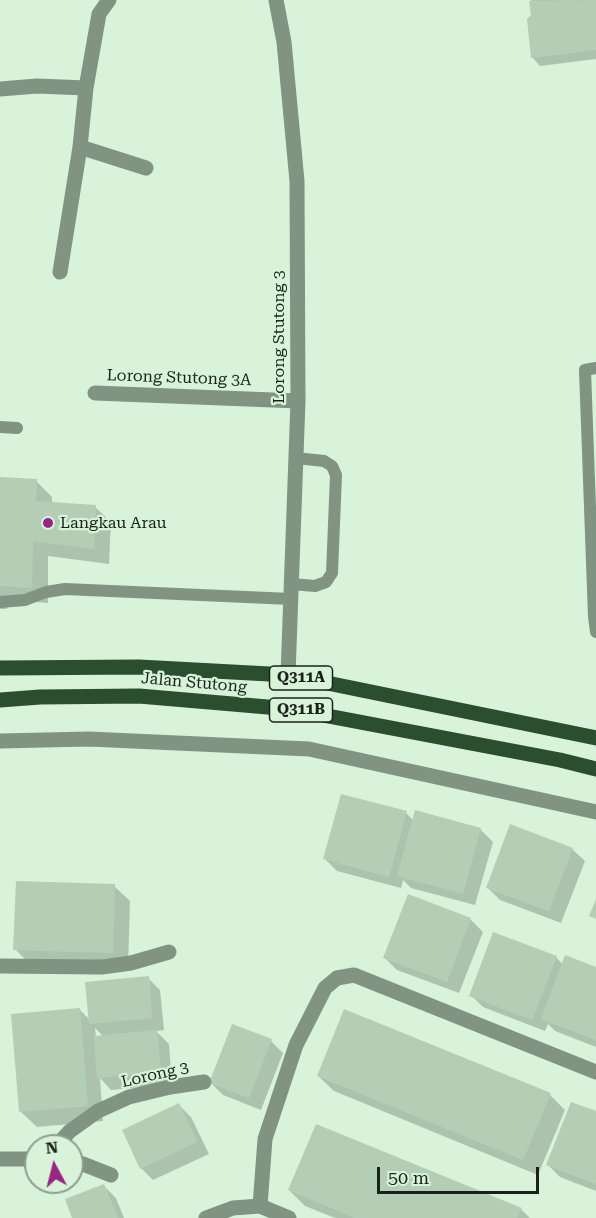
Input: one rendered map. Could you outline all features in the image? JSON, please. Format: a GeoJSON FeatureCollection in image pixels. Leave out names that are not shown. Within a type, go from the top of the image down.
{"type":"FeatureCollection","features":[{"type":"Feature","properties":{"kind":"main road","name":"Jalan Stutong"},"geometry":{"type":"LineString","coordinates":[[0,668],[139,667],[288,675],[596,738]]}},
{"type":"Feature","properties":{"kind":"main road","name":"Jalan Stutong"},"geometry":{"type":"LineString","coordinates":[[0,700],[40,697],[139,696],[291,708],[596,769]]}},
{"type":"Feature","properties":{"kind":"street"},"geometry":{"type":"LineString","coordinates":[[60,272],[99,14],[109,0]]}},
{"type":"Feature","properties":{"kind":"street","name":"Lorong Stutong 3"},"geometry":{"type":"LineString","coordinates":[[276,0],[284,42],[297,181],[298,400],[288,675]]}},
{"type":"Feature","properties":{"kind":"street"},"geometry":{"type":"LineString","coordinates":[[0,89],[36,86],[86,88]]}},
{"type":"Feature","properties":{"kind":"street"},"geometry":{"type":"LineString","coordinates":[[80,147],[146,168]]}},
{"type":"Feature","properties":{"kind":"street","name":"Lorong Stutong 3A"},"geometry":{"type":"LineString","coordinates":[[94,393],[298,400]]}},
{"type":"Feature","properties":{"kind":"street"},"geometry":{"type":"LineString","coordinates":[[0,741],[89,739],[309,749],[596,812]]}},
{"type":"Feature","properties":{"kind":"street"},"geometry":{"type":"LineString","coordinates":[[0,966],[102,967],[131,963],[169,952]]}},
{"type":"Feature","properties":{"kind":"street"},"geometry":{"type":"LineString","coordinates":[[260,1206],[265,1139],[296,1045],[325,988],[337,978],[354,975],[596,1072]]}},
{"type":"Feature","properties":{"kind":"street","name":"Lorong 3"},"geometry":{"type":"LineString","coordinates":[[67,1134],[98,1112],[129,1097],[204,1082]]}},
{"type":"Feature","properties":{"kind":"street"},"geometry":{"type":"LineString","coordinates":[[0,1159],[24,1159]]}},
{"type":"Feature","properties":{"kind":"street"},"geometry":{"type":"LineString","coordinates":[[84,1164],[111,1175]]}},
{"type":"Feature","properties":{"kind":"street"},"geometry":{"type":"LineString","coordinates":[[206,1218],[233,1208],[260,1206],[289,1218]]}},
{"type":"Feature","properties":{"kind":"lane"},"geometry":{"type":"LineString","coordinates":[[596,368],[585,370],[596,632]]}},
{"type":"Feature","properties":{"kind":"lane"},"geometry":{"type":"LineString","coordinates":[[0,427],[17,428]]}},
{"type":"Feature","properties":{"kind":"lane"},"geometry":{"type":"LineString","coordinates":[[0,602],[25,600],[46,592],[65,589],[292,592],[326,582],[332,573],[336,475],[332,466],[324,462],[296,458]]}},
{"type":"Feature","properties":{"kind":"building"},"geometry":{"type":"Polygon","coordinates":[[[596,0],[596,50],[531,58],[527,19],[531,15],[529,1],[596,0]]]}},
{"type":"Feature","properties":{"kind":"building","name":"Langkau Arau"},"geometry":{"type":"Polygon","coordinates":[[[0,477],[37,479],[36,501],[96,505],[94,549],[33,541],[32,588],[0,586],[0,477]]]}},
{"type":"Feature","properties":{"kind":"building"},"geometry":{"type":"Polygon","coordinates":[[[341,794],[407,811],[389,877],[323,859],[341,794]]]}},
{"type":"Feature","properties":{"kind":"building"},"geometry":{"type":"Polygon","coordinates":[[[415,810],[481,828],[463,894],[397,876],[415,810]]]}},
{"type":"Feature","properties":{"kind":"building"},"geometry":{"type":"Polygon","coordinates":[[[510,824],[573,848],[549,911],[486,888],[510,824]]]}},
{"type":"Feature","properties":{"kind":"building"},"geometry":{"type":"Polygon","coordinates":[[[16,881],[115,884],[113,953],[13,950],[16,881]]]}},
{"type":"Feature","properties":{"kind":"building"},"geometry":{"type":"Polygon","coordinates":[[[408,894],[471,918],[447,982],[383,958],[408,894]]]}},
{"type":"Feature","properties":{"kind":"building"},"geometry":{"type":"Polygon","coordinates":[[[596,899],[596,919],[589,916],[596,899]]]}},
{"type":"Feature","properties":{"kind":"building"},"geometry":{"type":"Polygon","coordinates":[[[493,932],[557,956],[532,1020],[469,996],[493,932]]]}},
{"type":"Feature","properties":{"kind":"building"},"geometry":{"type":"Polygon","coordinates":[[[565,955],[596,967],[596,1040],[541,1019],[565,955]]]}},
{"type":"Feature","properties":{"kind":"building"},"geometry":{"type":"Polygon","coordinates":[[[149,976],[152,1018],[89,1024],[85,982],[149,976]]]}},
{"type":"Feature","properties":{"kind":"building"},"geometry":{"type":"Polygon","coordinates":[[[80,1008],[88,1106],[19,1112],[11,1014],[80,1008]]]}},
{"type":"Feature","properties":{"kind":"building"},"geometry":{"type":"Polygon","coordinates":[[[344,1009],[551,1093],[523,1160],[317,1076],[344,1009]]]}},
{"type":"Feature","properties":{"kind":"building"},"geometry":{"type":"Polygon","coordinates":[[[232,1024],[272,1039],[249,1098],[209,1083],[232,1024]]]}},
{"type":"Feature","properties":{"kind":"building"},"geometry":{"type":"Polygon","coordinates":[[[157,1030],[161,1072],[97,1078],[94,1036],[157,1030]]]}},
{"type":"Feature","properties":{"kind":"building"},"geometry":{"type":"Polygon","coordinates":[[[571,1102],[596,1111],[596,1184],[546,1165],[571,1102]]]}},
{"type":"Feature","properties":{"kind":"building"},"geometry":{"type":"Polygon","coordinates":[[[179,1103],[197,1142],[140,1169],[122,1130],[179,1103]]]}},
{"type":"Feature","properties":{"kind":"building"},"geometry":{"type":"Polygon","coordinates":[[[316,1124],[522,1208],[517,1218],[355,1218],[288,1190],[316,1124]]]}},
{"type":"Feature","properties":{"kind":"building"},"geometry":{"type":"Polygon","coordinates":[[[104,1184],[118,1218],[72,1218],[65,1199],[84,1194],[84,1192],[104,1184]]]}},
{"type":"Feature","properties":{"kind":"place","name":"Langkau Arau"},"geometry":{"type":"Point","coordinates":[48,523]}}]}
